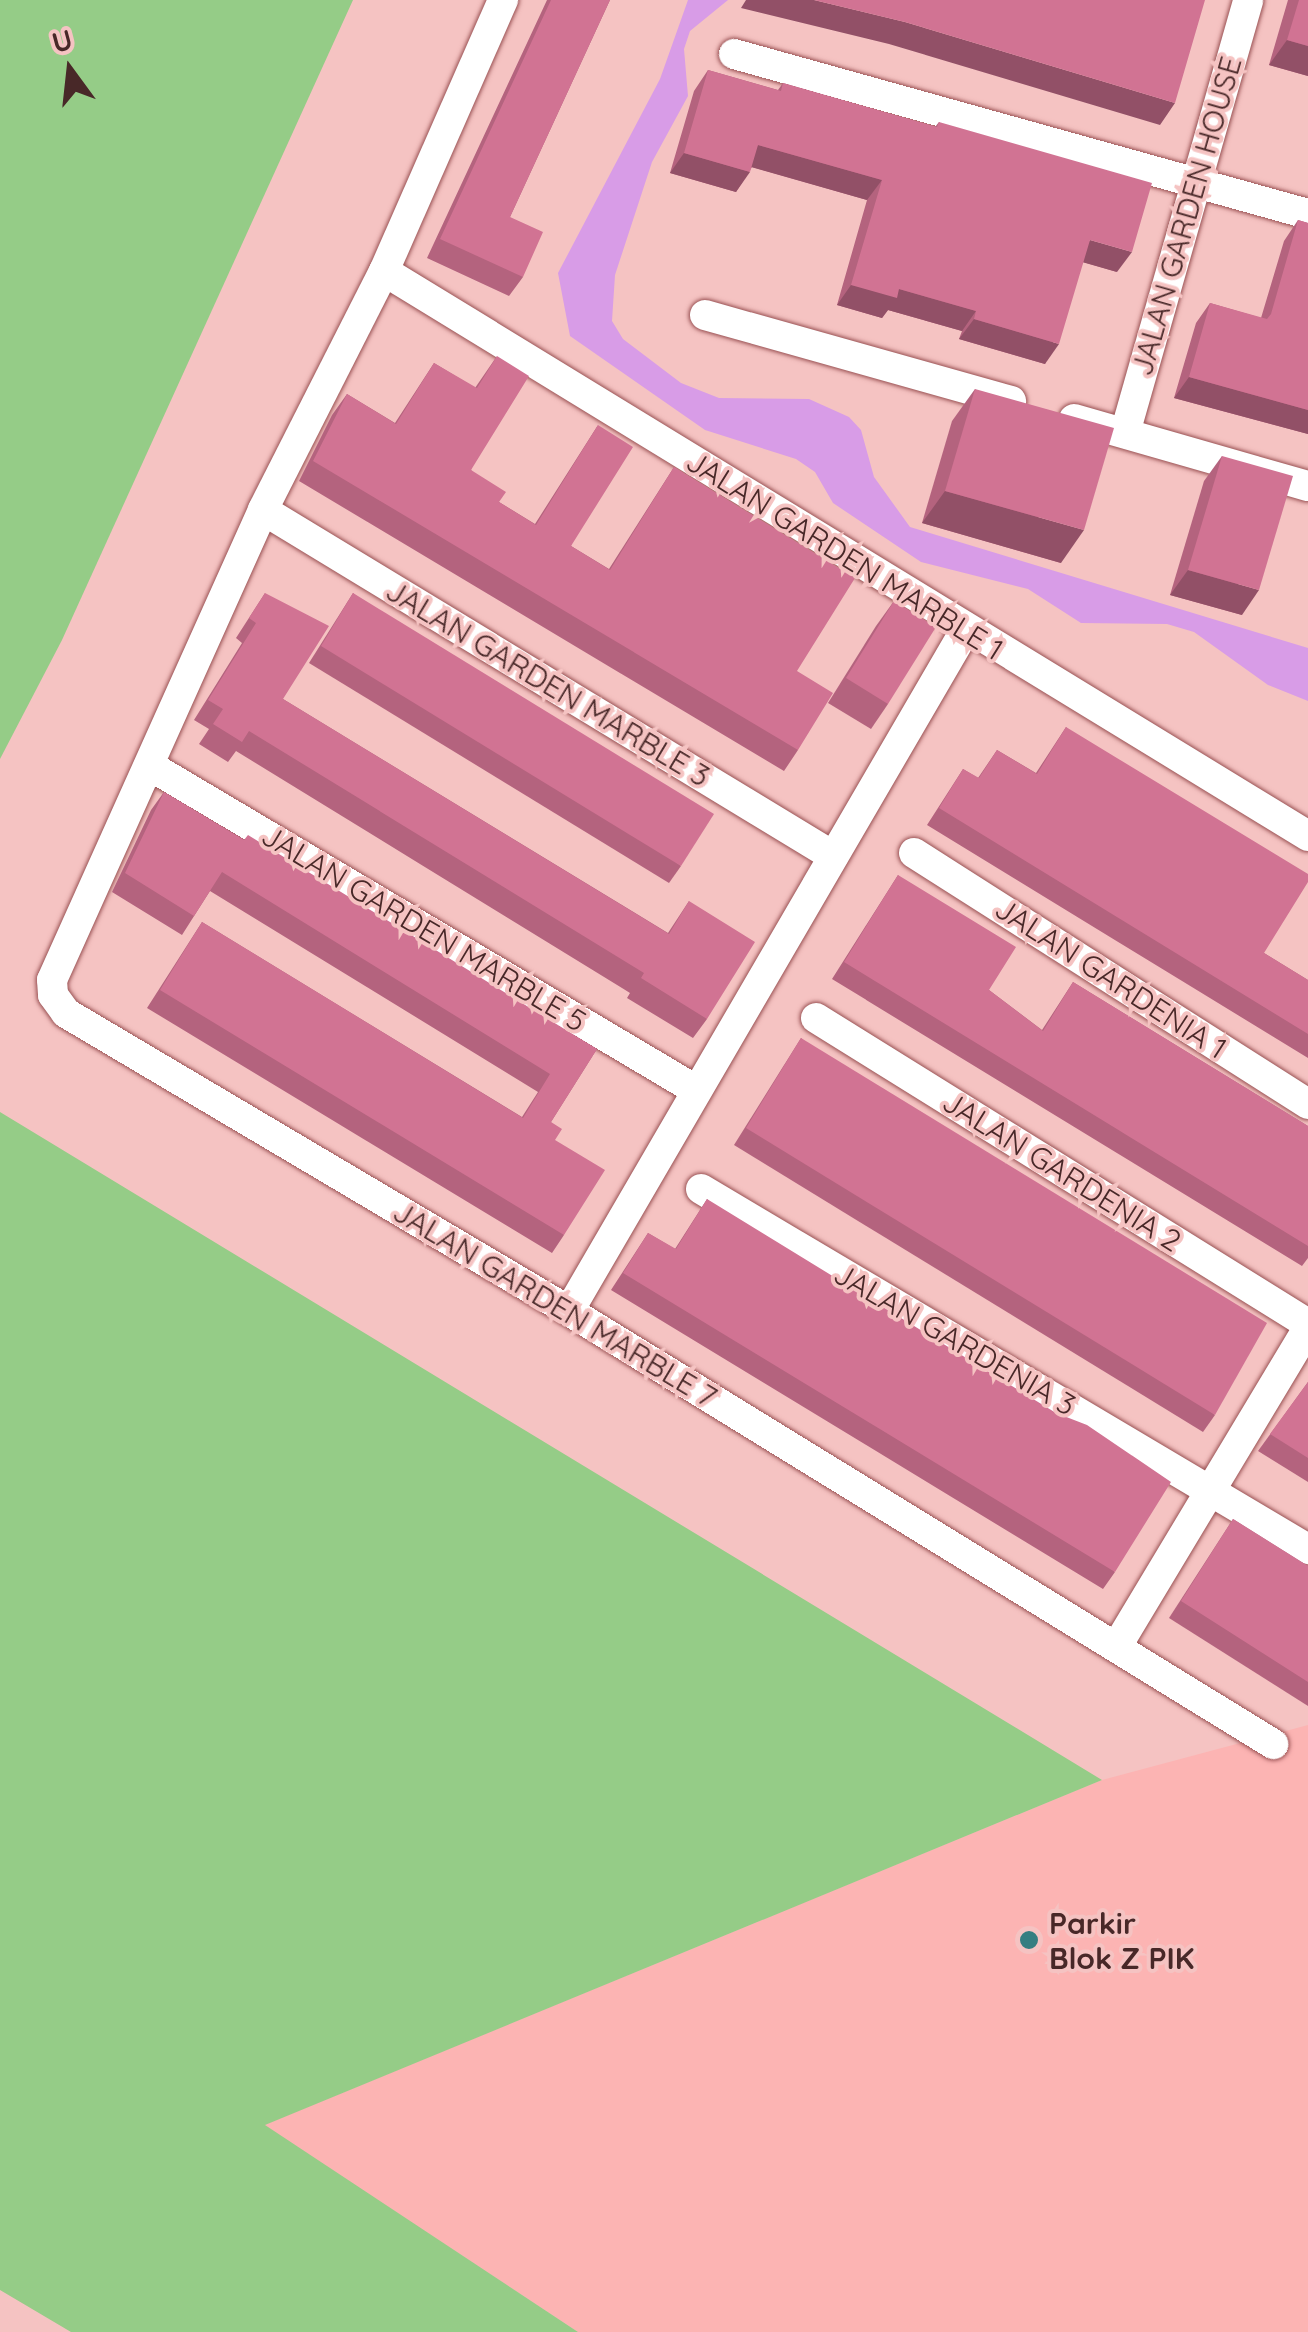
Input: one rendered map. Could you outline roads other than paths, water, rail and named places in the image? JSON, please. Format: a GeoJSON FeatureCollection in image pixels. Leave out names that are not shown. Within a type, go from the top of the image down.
{"type":"FeatureCollection","features":[{"type":"Feature","properties":{"kind":"street","name":"JALAN GARDEN MARBLE 7"},"geometry":{"type":"LineString","coordinates":[[503,0],[384,271],[263,510],[152,767],[52,980],[53,996],[66,1013],[569,1311],[1273,1744]]}},
{"type":"Feature","properties":{"kind":"street","name":"JALAN GARDEN HOUSE"},"geometry":{"type":"LineString","coordinates":[[1125,433],[1248,0]]}},
{"type":"Feature","properties":{"kind":"street"},"geometry":{"type":"LineString","coordinates":[[734,54],[1308,214]]}},
{"type":"Feature","properties":{"kind":"street","name":"JALAN GARDEN MARBLE 1"},"geometry":{"type":"LineString","coordinates":[[384,271],[1308,836]]}},
{"type":"Feature","properties":{"kind":"street"},"geometry":{"type":"LineString","coordinates":[[706,315],[1308,486]]}},
{"type":"Feature","properties":{"kind":"street","name":"JALAN GARDEN MARBLE 3"},"geometry":{"type":"LineString","coordinates":[[263,510],[833,856]]}},
{"type":"Feature","properties":{"kind":"street"},"geometry":{"type":"LineString","coordinates":[[569,1311],[966,629]]}},
{"type":"Feature","properties":{"kind":"street","name":"JALAN GARDEN MARBLE 5"},"geometry":{"type":"LineString","coordinates":[[152,767],[696,1090]]}},
{"type":"Feature","properties":{"kind":"street","name":"JALAN GARDENIA 1"},"geometry":{"type":"LineString","coordinates":[[914,852],[1308,1104]]}},
{"type":"Feature","properties":{"kind":"street","name":"JALAN GARDENIA 2"},"geometry":{"type":"LineString","coordinates":[[816,1018],[1308,1326]]}},
{"type":"Feature","properties":{"kind":"street","name":"JALAN GARDENIA 3"},"geometry":{"type":"LineString","coordinates":[[701,1189],[1308,1549]]}},
{"type":"Feature","properties":{"kind":"street"},"geometry":{"type":"LineString","coordinates":[[1118,1646],[1308,1326]]}},
{"type":"Feature","properties":{"kind":"place","name":"Parkir Blok Z PIK"},"geometry":{"type":"Point","coordinates":[1029,1940]}}]}
